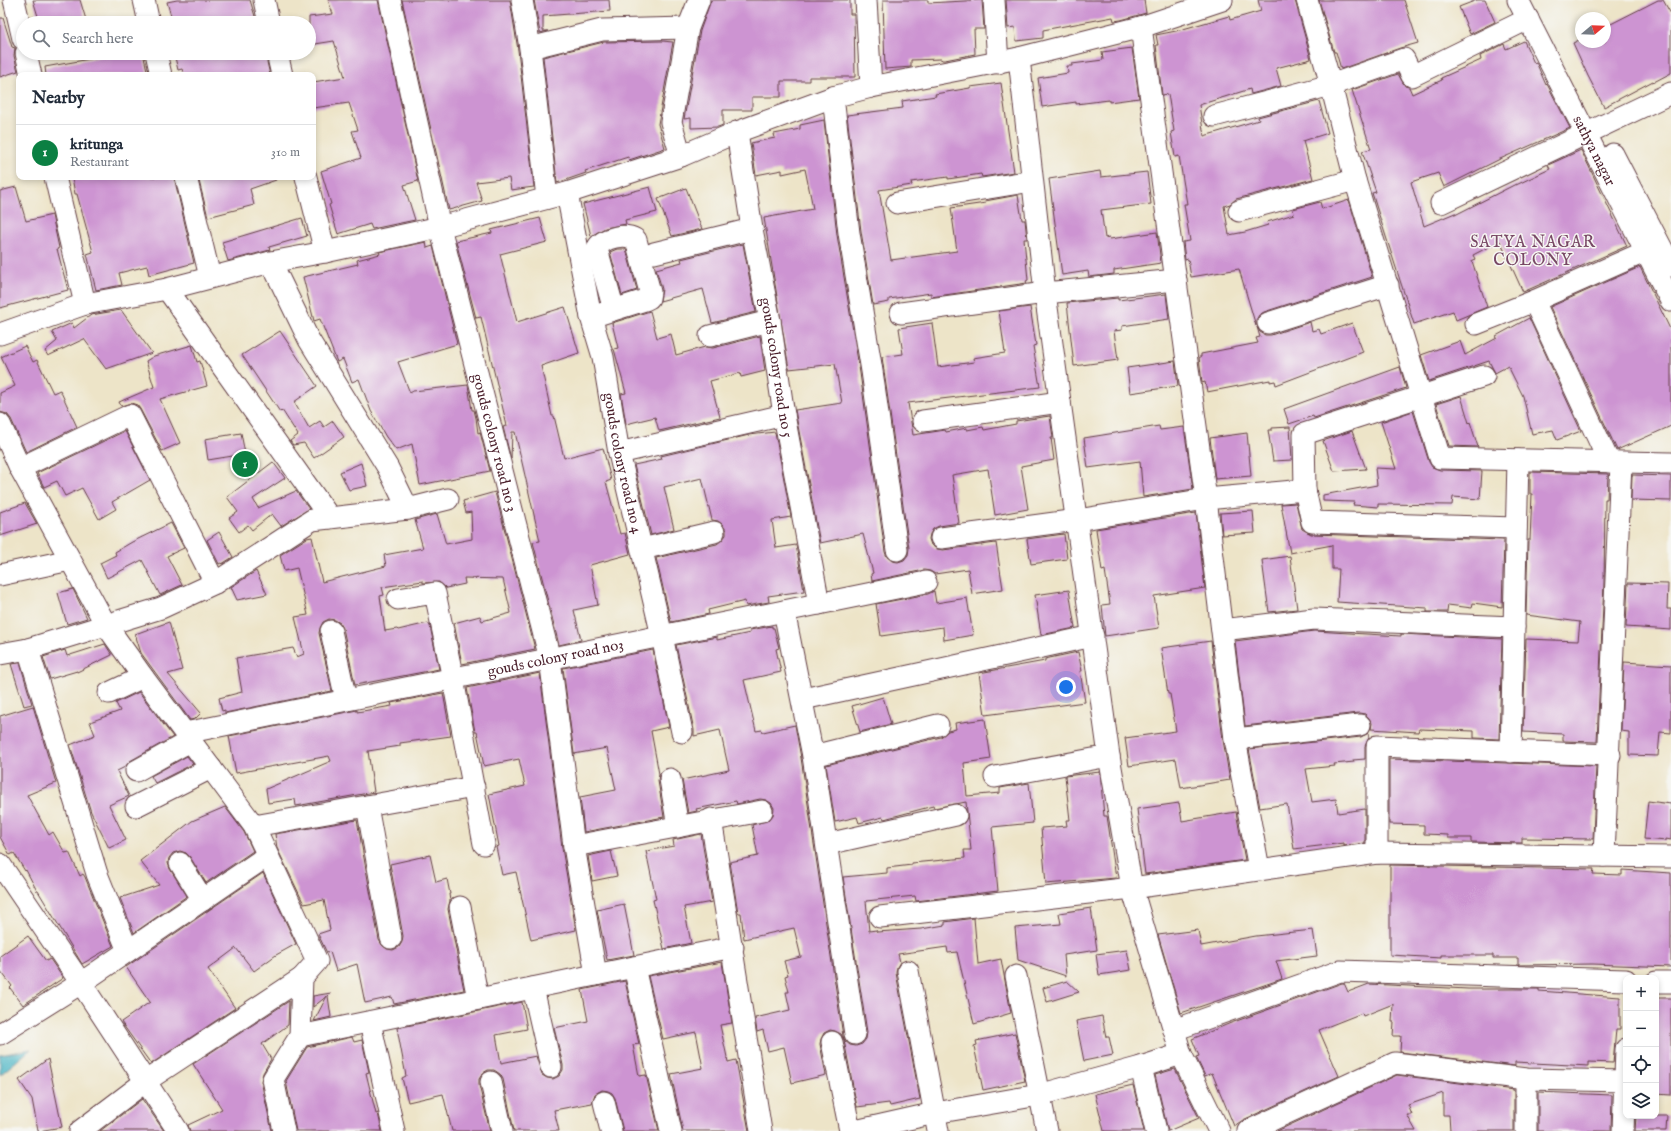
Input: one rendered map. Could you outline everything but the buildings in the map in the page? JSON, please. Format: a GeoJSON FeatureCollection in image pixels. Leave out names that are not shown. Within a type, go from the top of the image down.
{"type":"FeatureCollection","features":[{"type":"Feature","properties":{"kind":"street"},"geometry":{"type":"LineString","coordinates":[[14,0],[18,16]]}},
{"type":"Feature","properties":{"kind":"street"},"geometry":{"type":"LineString","coordinates":[[144,0],[147,16]]}},
{"type":"Feature","properties":{"kind":"street"},"geometry":{"type":"LineString","coordinates":[[264,0],[268,16]]}},
{"type":"Feature","properties":{"kind":"street","name":"gouds colony road no 3"},"geometry":{"type":"LineString","coordinates":[[390,0],[440,227],[550,659],[574,846],[596,975]]}},
{"type":"Feature","properties":{"kind":"street","name":"gouds colony road no 4"},"geometry":{"type":"LineString","coordinates":[[522,0],[557,196],[584,279],[591,317],[603,357],[619,453],[662,636],[682,732]]}},
{"type":"Feature","properties":{"kind":"street"},"geometry":{"type":"LineString","coordinates":[[681,156],[671,122],[688,28],[699,0]]}},
{"type":"Feature","properties":{"kind":"street"},"geometry":{"type":"LineString","coordinates":[[866,0],[871,86]]}},
{"type":"Feature","properties":{"kind":"street"},"geometry":{"type":"LineString","coordinates":[[994,0],[998,63]]}},
{"type":"Feature","properties":{"kind":"street"},"geometry":{"type":"LineString","coordinates":[[0,334],[85,304],[167,289],[270,262],[440,227],[557,196],[681,156],[737,132],[833,97],[871,86],[1019,58],[1141,27],[1222,0]]}},
{"type":"Feature","properties":{"kind":"street"},"geometry":{"type":"LineString","coordinates":[[1307,0],[1331,85],[1355,180],[1440,458],[1615,463],[1671,463]]}},
{"type":"Feature","properties":{"kind":"street","name":"sathya nagar"},"geometry":{"type":"LineString","coordinates":[[1518,0],[1531,10],[1593,131],[1671,266]]}},
{"type":"Feature","properties":{"kind":"street"},"geometry":{"type":"LineString","coordinates":[[1214,116],[1331,85],[1404,60],[1412,76],[1531,10]]}},
{"type":"Feature","properties":{"kind":"street"},"geometry":{"type":"LineString","coordinates":[[1141,27],[1206,499],[1235,739],[1259,869]]}},
{"type":"Feature","properties":{"kind":"street"},"geometry":{"type":"LineString","coordinates":[[530,48],[602,30],[688,28]]}},
{"type":"Feature","properties":{"kind":"street"},"geometry":{"type":"LineString","coordinates":[[1019,58],[1045,293],[1109,756],[1132,888],[1181,1054],[1219,1131]]}},
{"type":"Feature","properties":{"kind":"street"},"geometry":{"type":"LineString","coordinates":[[28,60],[30,72]]}},
{"type":"Feature","properties":{"kind":"street"},"geometry":{"type":"LineString","coordinates":[[158,60],[160,72]]}},
{"type":"Feature","properties":{"kind":"street"},"geometry":{"type":"LineString","coordinates":[[279,60],[281,72]]}},
{"type":"Feature","properties":{"kind":"street"},"geometry":{"type":"LineString","coordinates":[[1441,203],[1671,93]]}},
{"type":"Feature","properties":{"kind":"street"},"geometry":{"type":"LineString","coordinates":[[833,97],[849,233],[872,371],[897,550]]}},
{"type":"Feature","properties":{"kind":"street","name":"gouds colony road no 5"},"geometry":{"type":"LineString","coordinates":[[737,132],[752,229],[770,321],[784,415],[819,604]]}},
{"type":"Feature","properties":{"kind":"street"},"geometry":{"type":"LineString","coordinates":[[56,180],[85,304]]}},
{"type":"Feature","properties":{"kind":"street"},"geometry":{"type":"LineString","coordinates":[[187,180],[210,278]]}},
{"type":"Feature","properties":{"kind":"street"},"geometry":{"type":"LineString","coordinates":[[307,180],[324,252]]}},
{"type":"Feature","properties":{"kind":"street"},"geometry":{"type":"LineString","coordinates":[[1239,211],[1355,180]]}},
{"type":"Feature","properties":{"kind":"street"},"geometry":{"type":"LineString","coordinates":[[897,203],[1032,182]]}},
{"type":"Feature","properties":{"kind":"street"},"geometry":{"type":"LineString","coordinates":[[654,253],[752,229]]}},
{"type":"Feature","properties":{"kind":"street"},"geometry":{"type":"LineString","coordinates":[[591,317],[614,310],[649,298],[650,292],[636,240],[627,235],[602,241],[598,244],[604,275],[614,310]]}},
{"type":"Feature","properties":{"kind":"street"},"geometry":{"type":"LineString","coordinates":[[1476,324],[1534,301],[1659,245]]}},
{"type":"Feature","properties":{"kind":"street","name":"sathya nagar"},"geometry":{"type":"LineString","coordinates":[[1659,245],[1671,301]]}},
{"type":"Feature","properties":{"kind":"street"},"geometry":{"type":"LineString","coordinates":[[270,262],[309,340],[388,468],[408,509]]}},
{"type":"Feature","properties":{"kind":"street"},"geometry":{"type":"LineString","coordinates":[[584,279],[604,275]]}},
{"type":"Feature","properties":{"kind":"street"},"geometry":{"type":"LineString","coordinates":[[901,313],[1045,293],[1176,280]]}},
{"type":"Feature","properties":{"kind":"street"},"geometry":{"type":"LineString","coordinates":[[1268,323],[1388,285]]}},
{"type":"Feature","properties":{"kind":"street"},"geometry":{"type":"LineString","coordinates":[[167,289],[330,518]]}},
{"type":"Feature","properties":{"kind":"street"},"geometry":{"type":"LineString","coordinates":[[1534,301],[1615,463],[1610,755],[1604,856]]}},
{"type":"Feature","properties":{"kind":"street"},"geometry":{"type":"LineString","coordinates":[[710,336],[770,321]]}},
{"type":"Feature","properties":{"kind":"street"},"geometry":{"type":"LineString","coordinates":[[1484,376],[1304,434],[1305,490],[1312,522],[1516,528]]}},
{"type":"Feature","properties":{"kind":"street"},"geometry":{"type":"LineString","coordinates":[[923,421],[1060,402]]}},
{"type":"Feature","properties":{"kind":"street"},"geometry":{"type":"LineString","coordinates":[[20,468],[130,415],[216,583]]}},
{"type":"Feature","properties":{"kind":"street"},"geometry":{"type":"LineString","coordinates":[[619,453],[784,415]]}},
{"type":"Feature","properties":{"kind":"street"},"geometry":{"type":"LineString","coordinates":[[0,424],[20,468],[106,625],[254,826],[317,961],[302,978],[146,1081],[80,1131]]}},
{"type":"Feature","properties":{"kind":"street"},"geometry":{"type":"LineString","coordinates":[[1511,752],[1518,460]]}},
{"type":"Feature","properties":{"kind":"street"},"geometry":{"type":"LineString","coordinates":[[941,538],[1077,520],[1206,499],[1305,490]]}},
{"type":"Feature","properties":{"kind":"street"},"geometry":{"type":"LineString","coordinates":[[0,654],[28,648],[161,608],[216,583],[312,520],[408,509],[448,499]]}},
{"type":"Feature","properties":{"kind":"street"},"geometry":{"type":"LineString","coordinates":[[642,548],[714,532]]}},
{"type":"Feature","properties":{"kind":"street"},"geometry":{"type":"LineString","coordinates":[[0,575],[70,560]]}},
{"type":"Feature","properties":{"kind":"street","name":"gouds colony road no3"},"geometry":{"type":"LineString","coordinates":[[136,771],[188,737],[346,700],[926,582]]}},
{"type":"Feature","properties":{"kind":"street"},"geometry":{"type":"LineString","coordinates":[[398,599],[435,593],[484,844]]}},
{"type":"Feature","properties":{"kind":"street"},"geometry":{"type":"LineString","coordinates":[[784,611],[803,699],[813,756],[855,1034]]}},
{"type":"Feature","properties":{"kind":"street"},"geometry":{"type":"LineString","coordinates":[[1222,630],[1314,619],[1514,627]]}},
{"type":"Feature","properties":{"kind":"street"},"geometry":{"type":"LineString","coordinates":[[331,631],[346,700]]}},
{"type":"Feature","properties":{"kind":"street"},"geometry":{"type":"LineString","coordinates":[[803,699],[1092,636]]}},
{"type":"Feature","properties":{"kind":"street"},"geometry":{"type":"LineString","coordinates":[[28,648],[97,874],[128,951]]}},
{"type":"Feature","properties":{"kind":"street"},"geometry":{"type":"LineString","coordinates":[[109,694],[143,677]]}},
{"type":"Feature","properties":{"kind":"street"},"geometry":{"type":"LineString","coordinates":[[813,756],[938,725]]}},
{"type":"Feature","properties":{"kind":"street"},"geometry":{"type":"LineString","coordinates":[[1235,739],[1360,725]]}},
{"type":"Feature","properties":{"kind":"street"},"geometry":{"type":"LineString","coordinates":[[1377,853],[1377,746],[1610,755]]}},
{"type":"Feature","properties":{"kind":"street"},"geometry":{"type":"LineString","coordinates":[[995,777],[1109,756]]}},
{"type":"Feature","properties":{"kind":"street"},"geometry":{"type":"LineString","coordinates":[[136,806],[211,768]]}},
{"type":"Feature","properties":{"kind":"street"},"geometry":{"type":"LineString","coordinates":[[670,780],[678,827]]}},
{"type":"Feature","properties":{"kind":"street"},"geometry":{"type":"LineString","coordinates":[[254,826],[474,788]]}},
{"type":"Feature","properties":{"kind":"street"},"geometry":{"type":"LineString","coordinates":[[367,806],[391,938]]}},
{"type":"Feature","properties":{"kind":"street"},"geometry":{"type":"LineString","coordinates":[[574,846],[678,827],[711,819],[762,811]]}},
{"type":"Feature","properties":{"kind":"street"},"geometry":{"type":"LineString","coordinates":[[827,844],[956,815]]}},
{"type":"Feature","properties":{"kind":"street"},"geometry":{"type":"LineString","coordinates":[[711,819],[733,947],[761,1131]]}},
{"type":"Feature","properties":{"kind":"street"},"geometry":{"type":"LineString","coordinates":[[880,917],[1132,888],[1377,853],[1671,857]]}},
{"type":"Feature","properties":{"kind":"street"},"geometry":{"type":"LineString","coordinates":[[0,1034],[81,983],[267,856]]}},
{"type":"Feature","properties":{"kind":"street"},"geometry":{"type":"LineString","coordinates":[[180,863],[203,900]]}},
{"type":"Feature","properties":{"kind":"street"},"geometry":{"type":"LineString","coordinates":[[0,864],[81,983],[178,1131]]}},
{"type":"Feature","properties":{"kind":"street"},"geometry":{"type":"LineString","coordinates":[[460,907],[478,999]]}},
{"type":"Feature","properties":{"kind":"street"},"geometry":{"type":"LineString","coordinates":[[300,1036],[733,947]]}},
{"type":"Feature","properties":{"kind":"street"},"geometry":{"type":"LineString","coordinates":[[634,967],[671,1131]]}},
{"type":"Feature","properties":{"kind":"street"},"geometry":{"type":"LineString","coordinates":[[908,971],[937,1122]]}},
{"type":"Feature","properties":{"kind":"street"},"geometry":{"type":"LineString","coordinates":[[1174,1030],[1340,971],[1623,980]]}},
{"type":"Feature","properties":{"kind":"street"},"geometry":{"type":"LineString","coordinates":[[1016,976],[1047,1131]]}},
{"type":"Feature","properties":{"kind":"street"},"geometry":{"type":"LineString","coordinates":[[284,1131],[273,1079],[300,1036],[302,978]]}},
{"type":"Feature","properties":{"kind":"street"},"geometry":{"type":"LineString","coordinates":[[1659,982],[1671,982]]}},
{"type":"Feature","properties":{"kind":"street"},"geometry":{"type":"LineString","coordinates":[[533,988],[550,1067]]}},
{"type":"Feature","properties":{"kind":"street"},"geometry":{"type":"LineString","coordinates":[[370,1022],[394,1131]]}},
{"type":"Feature","properties":{"kind":"street"},"geometry":{"type":"LineString","coordinates":[[832,1042],[850,1131]]}},
{"type":"Feature","properties":{"kind":"street"},"geometry":{"type":"LineString","coordinates":[[854,1131],[937,1122],[1141,1067],[1181,1054]]}},
{"type":"Feature","properties":{"kind":"street"},"geometry":{"type":"LineString","coordinates":[[1248,1131],[1395,1063],[1526,1079],[1623,1081]]}},
{"type":"Feature","properties":{"kind":"street"},"geometry":{"type":"LineString","coordinates":[[1141,1067],[1156,1131]]}},
{"type":"Feature","properties":{"kind":"street"},"geometry":{"type":"LineString","coordinates":[[1526,1079],[1526,1131]]}},
{"type":"Feature","properties":{"kind":"street"},"geometry":{"type":"LineString","coordinates":[[492,1082],[502,1131]]}},
{"type":"Feature","properties":{"kind":"street"},"geometry":{"type":"LineString","coordinates":[[1622,1131],[1625,1083]]}},
{"type":"Feature","properties":{"kind":"street"},"geometry":{"type":"LineString","coordinates":[[604,1102],[611,1131]]}},
{"type":"Feature","properties":{"kind":"water"},"geometry":{"type":"Polygon","coordinates":[[[31,1049],[0,1075],[0,1055],[31,1049]]]}},
{"type":"Feature","properties":{"kind":"place","name":"kritunga"},"geometry":{"type":"Point","coordinates":[245,464]}},
{"type":"Feature","properties":{"kind":"district","name":"SATYA NAGAR COLONY"},"geometry":{"type":"Point","coordinates":[1533,250]}}]}
